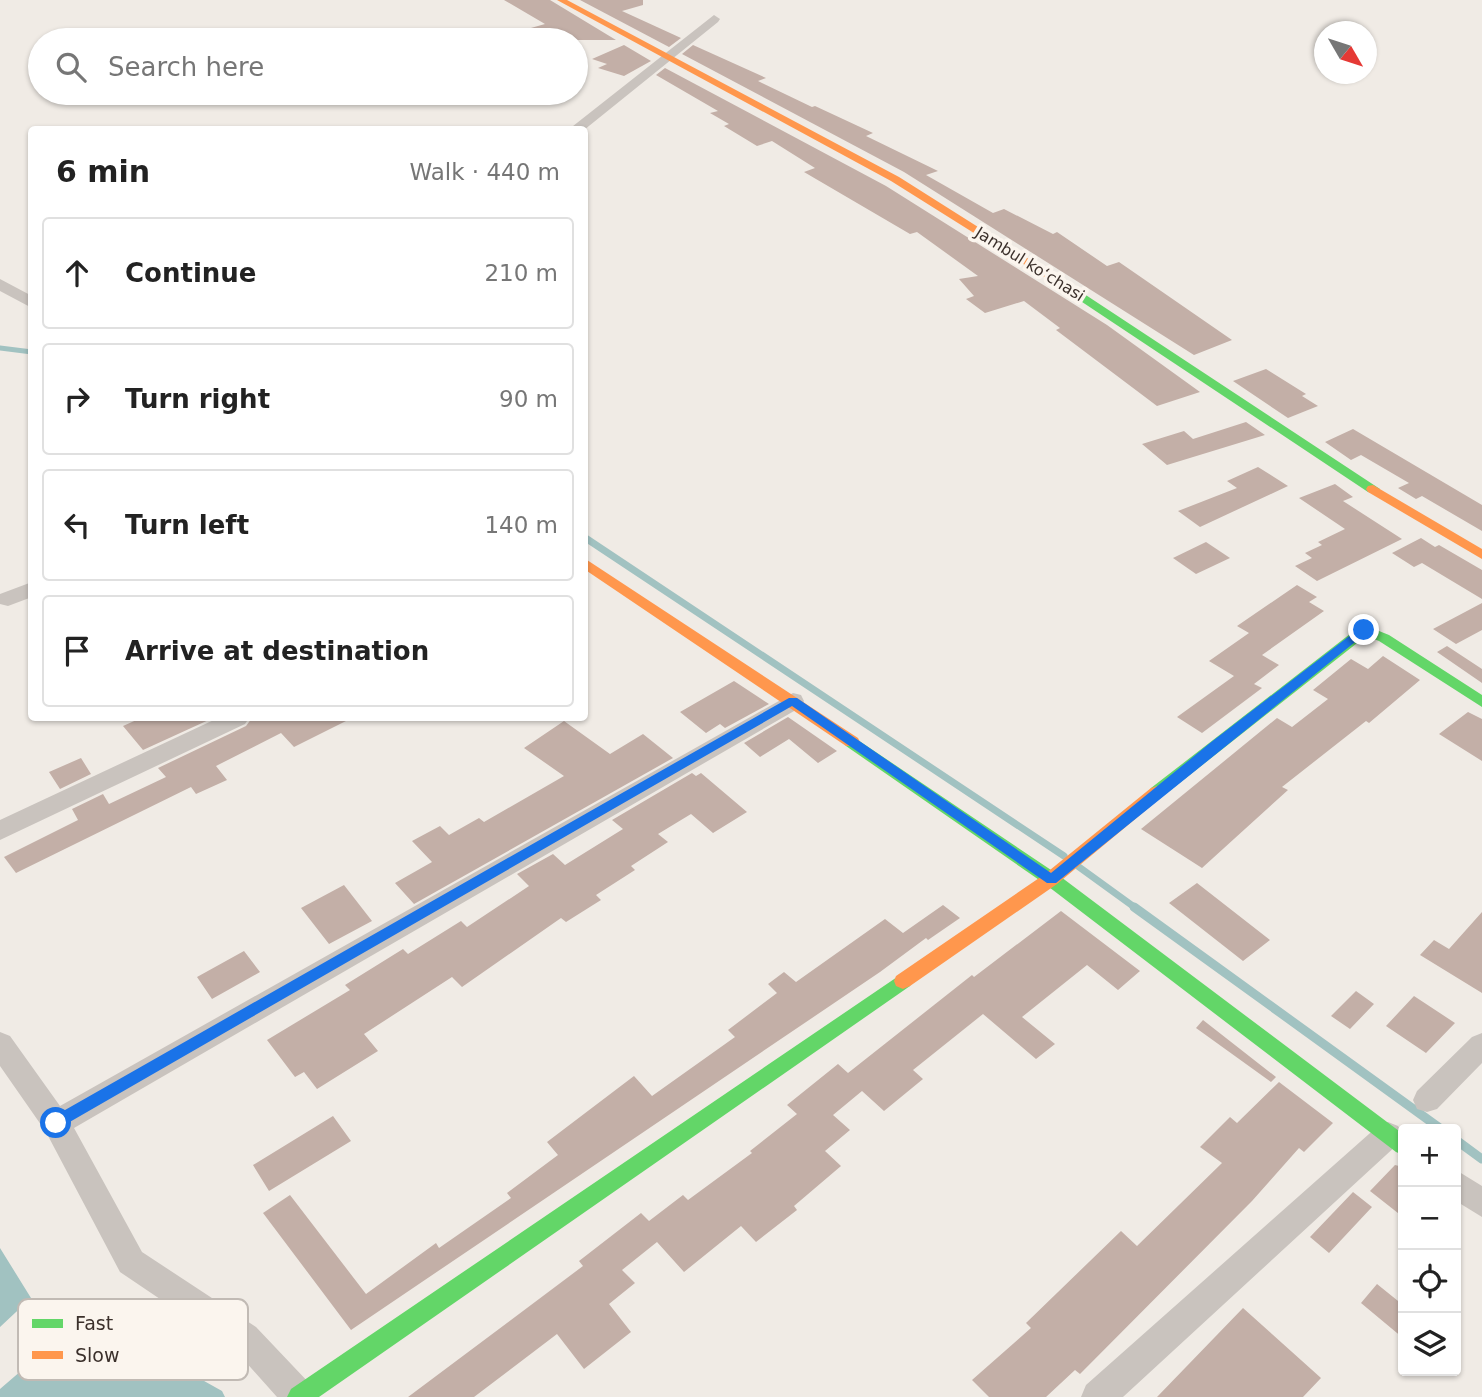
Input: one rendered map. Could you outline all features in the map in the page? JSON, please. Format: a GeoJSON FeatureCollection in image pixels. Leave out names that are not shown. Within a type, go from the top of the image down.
{"type":"FeatureCollection","features":[{"type":"Feature","properties":{"kind":"street","name":"Jambul ko‘chasi"},"geometry":{"type":"LineString","coordinates":[[561,0],[895,179],[1117,318],[1338,467],[1482,555]]}},
{"type":"Feature","properties":{"kind":"street"},"geometry":{"type":"LineString","coordinates":[[580,126],[714,19]]}},
{"type":"Feature","properties":{"kind":"street"},"geometry":{"type":"LineString","coordinates":[[0,284],[28,301]]}},
{"type":"Feature","properties":{"kind":"street"},"geometry":{"type":"LineString","coordinates":[[588,565],[793,701],[1051,879],[1396,1141],[1098,1397]]}},
{"type":"Feature","properties":{"kind":"street"},"geometry":{"type":"LineString","coordinates":[[8,599],[28,591]]}},
{"type":"Feature","properties":{"kind":"street"},"geometry":{"type":"LineString","coordinates":[[248,1341],[299,1397],[1065,869],[1214,746],[1364,630],[1384,638],[1482,702]]}},
{"type":"Feature","properties":{"kind":"street"},"geometry":{"type":"LineString","coordinates":[[56,1123],[793,701]]}},
{"type":"Feature","properties":{"kind":"street"},"geometry":{"type":"LineString","coordinates":[[0,831],[231,721]]}},
{"type":"Feature","properties":{"kind":"street"},"geometry":{"type":"LineString","coordinates":[[0,1044],[56,1123],[131,1262],[186,1299]]}},
{"type":"Feature","properties":{"kind":"street"},"geometry":{"type":"LineString","coordinates":[[1427,1100],[1482,1045]]}},
{"type":"Feature","properties":{"kind":"street"},"geometry":{"type":"LineString","coordinates":[[1460,1187],[1482,1203]]}},
{"type":"Feature","properties":{"kind":"water"},"geometry":{"type":"Polygon","coordinates":[[[0,1248],[31,1298],[18,1299],[18,1310],[0,1327],[0,1248]]]}},
{"type":"Feature","properties":{"kind":"water"},"geometry":{"type":"Polygon","coordinates":[[[18,1374],[18,1380],[202,1380],[222,1391],[225,1397],[0,1397],[0,1389],[18,1374]]]}},
{"type":"Feature","properties":{"kind":"building"},"geometry":{"type":"Polygon","coordinates":[[[504,0],[550,0],[616,40],[588,40],[588,28],[531,28],[545,24],[504,0]]]}},
{"type":"Feature","properties":{"kind":"building"},"geometry":{"type":"Polygon","coordinates":[[[580,0],[643,0],[643,5],[622,11],[681,38],[669,47],[580,0]]]}},
{"type":"Feature","properties":{"kind":"building"},"geometry":{"type":"Polygon","coordinates":[[[624,45],[651,61],[624,76],[598,68],[607,64],[592,59],[624,45]]]}},
{"type":"Feature","properties":{"kind":"building"},"geometry":{"type":"Polygon","coordinates":[[[693,45],[766,78],[758,81],[873,133],[866,136],[938,171],[926,175],[993,213],[1004,209],[1053,234],[1057,232],[1107,266],[1119,262],[1232,340],[1194,355],[904,172],[682,54],[693,45]]]}},
{"type":"Feature","properties":{"kind":"building"},"geometry":{"type":"Polygon","coordinates":[[[665,68],[886,186],[1107,325],[1200,392],[1157,406],[1056,330],[1060,328],[1024,301],[985,313],[966,299],[974,296],[959,279],[978,276],[917,232],[910,234],[804,172],[815,168],[772,141],[757,146],[724,126],[729,124],[710,113],[718,111],[656,75],[665,68]]]}},
{"type":"Feature","properties":{"kind":"building"},"geometry":{"type":"Polygon","coordinates":[[[1266,369],[1306,394],[1302,396],[1318,406],[1288,418],[1233,381],[1266,369]]]}},
{"type":"Feature","properties":{"kind":"building"},"geometry":{"type":"Polygon","coordinates":[[[1246,422],[1265,435],[1167,465],[1142,444],[1184,431],[1193,439],[1246,422]]]}},
{"type":"Feature","properties":{"kind":"building"},"geometry":{"type":"Polygon","coordinates":[[[1353,429],[1482,505],[1482,531],[1422,496],[1416,499],[1398,488],[1409,483],[1361,455],[1351,460],[1325,442],[1353,429]]]}},
{"type":"Feature","properties":{"kind":"building"},"geometry":{"type":"Polygon","coordinates":[[[1258,467],[1288,486],[1200,527],[1178,511],[1237,488],[1227,481],[1258,467]]]}},
{"type":"Feature","properties":{"kind":"building"},"geometry":{"type":"Polygon","coordinates":[[[1335,484],[1353,497],[1343,501],[1402,539],[1317,581],[1295,566],[1312,558],[1305,553],[1322,545],[1318,542],[1345,529],[1299,498],[1335,484]]]}},
{"type":"Feature","properties":{"kind":"building"},"geometry":{"type":"Polygon","coordinates":[[[1421,538],[1435,547],[1439,545],[1482,570],[1482,599],[1422,563],[1414,567],[1392,553],[1421,538]]]}},
{"type":"Feature","properties":{"kind":"building"},"geometry":{"type":"Polygon","coordinates":[[[1206,542],[1230,558],[1196,574],[1173,558],[1206,542]]]}},
{"type":"Feature","properties":{"kind":"building"},"geometry":{"type":"Polygon","coordinates":[[[1297,585],[1317,597],[1309,602],[1324,611],[1262,655],[1279,665],[1254,684],[1262,688],[1202,733],[1177,717],[1234,676],[1209,661],[1249,633],[1237,626],[1297,585]]]}},
{"type":"Feature","properties":{"kind":"building"},"geometry":{"type":"Polygon","coordinates":[[[1482,603],[1482,630],[1456,644],[1433,629],[1482,603]]]}},
{"type":"Feature","properties":{"kind":"building"},"geometry":{"type":"Polygon","coordinates":[[[1447,646],[1482,669],[1482,683],[1437,652],[1447,646]]]}},
{"type":"Feature","properties":{"kind":"building"},"geometry":{"type":"Polygon","coordinates":[[[1383,656],[1420,680],[1369,723],[1366,721],[1282,787],[1288,790],[1202,868],[1141,829],[1277,718],[1292,727],[1328,699],[1313,690],[1351,659],[1368,669],[1383,656]]]}},
{"type":"Feature","properties":{"kind":"building"},"geometry":{"type":"Polygon","coordinates":[[[734,681],[769,704],[725,728],[720,724],[706,733],[680,712],[734,681]]]}},
{"type":"Feature","properties":{"kind":"building"},"geometry":{"type":"Polygon","coordinates":[[[1468,712],[1482,719],[1482,761],[1439,734],[1468,712]]]}},
{"type":"Feature","properties":{"kind":"building"},"geometry":{"type":"Polygon","coordinates":[[[788,717],[837,751],[818,763],[789,739],[760,757],[744,743],[788,717]]]}},
{"type":"Feature","properties":{"kind":"building"},"geometry":{"type":"Polygon","coordinates":[[[134,721],[206,721],[143,750],[123,726],[134,721]]]}},
{"type":"Feature","properties":{"kind":"building"},"geometry":{"type":"Polygon","coordinates":[[[250,721],[346,721],[294,747],[281,733],[216,766],[227,780],[196,794],[191,787],[16,873],[4,857],[78,820],[72,809],[103,794],[109,804],[166,777],[158,768],[246,726],[250,721]]]}},
{"type":"Feature","properties":{"kind":"building"},"geometry":{"type":"Polygon","coordinates":[[[564,721],[610,754],[643,734],[673,758],[414,904],[395,883],[432,862],[412,841],[440,826],[449,835],[479,818],[484,822],[564,776],[524,748],[564,721]]]}},
{"type":"Feature","properties":{"kind":"building"},"geometry":{"type":"Polygon","coordinates":[[[81,758],[91,774],[60,789],[49,772],[81,758]]]}},
{"type":"Feature","properties":{"kind":"building"},"geometry":{"type":"Polygon","coordinates":[[[692,773],[696,776],[701,773],[747,812],[713,833],[691,814],[658,834],[668,842],[631,866],[635,870],[596,895],[601,900],[566,922],[561,918],[462,987],[452,977],[364,1034],[378,1051],[317,1089],[304,1072],[295,1077],[267,1040],[350,990],[345,985],[403,949],[408,954],[461,921],[467,927],[529,886],[517,874],[553,854],[565,865],[623,829],[612,820],[692,773]]]}},
{"type":"Feature","properties":{"kind":"building"},"geometry":{"type":"Polygon","coordinates":[[[1197,883],[1270,940],[1243,961],[1169,903],[1197,883]]]}},
{"type":"Feature","properties":{"kind":"building"},"geometry":{"type":"Polygon","coordinates":[[[344,885],[372,921],[329,944],[301,908],[344,885]]]}},
{"type":"Feature","properties":{"kind":"building"},"geometry":{"type":"Polygon","coordinates":[[[943,905],[960,918],[928,940],[926,938],[880,972],[351,1330],[263,1213],[290,1195],[366,1294],[436,1243],[439,1248],[511,1198],[507,1193],[558,1155],[547,1142],[634,1076],[652,1096],[735,1037],[728,1030],[777,993],[768,984],[784,972],[796,982],[885,919],[903,933],[943,905]]]}},
{"type":"Feature","properties":{"kind":"building"},"geometry":{"type":"Polygon","coordinates":[[[1061,911],[1140,971],[1118,990],[1087,965],[1022,1017],[1055,1044],[1036,1059],[983,1014],[913,1070],[923,1079],[884,1111],[862,1091],[833,1115],[850,1130],[825,1151],[841,1166],[794,1206],[797,1210],[756,1242],[741,1226],[684,1272],[657,1242],[622,1270],[635,1283],[609,1304],[631,1332],[584,1369],[557,1334],[474,1397],[408,1397],[583,1266],[579,1261],[641,1213],[649,1221],[683,1195],[688,1200],[752,1153],[750,1151],[797,1114],[787,1105],[838,1064],[848,1073],[972,975],[974,977],[1061,911]]]}},
{"type":"Feature","properties":{"kind":"building"},"geometry":{"type":"Polygon","coordinates":[[[1482,912],[1482,993],[1420,955],[1434,940],[1449,949],[1482,912]]]}},
{"type":"Feature","properties":{"kind":"building"},"geometry":{"type":"Polygon","coordinates":[[[244,951],[260,972],[212,999],[197,977],[244,951]]]}},
{"type":"Feature","properties":{"kind":"building"},"geometry":{"type":"Polygon","coordinates":[[[1356,991],[1374,1004],[1350,1029],[1331,1016],[1356,991]]]}},
{"type":"Feature","properties":{"kind":"building"},"geometry":{"type":"Polygon","coordinates":[[[1414,996],[1455,1023],[1426,1053],[1386,1026],[1414,996]]]}},
{"type":"Feature","properties":{"kind":"building"},"geometry":{"type":"Polygon","coordinates":[[[1203,1020],[1276,1077],[1271,1082],[1196,1028],[1203,1020]]]}},
{"type":"Feature","properties":{"kind":"building"},"geometry":{"type":"Polygon","coordinates":[[[1279,1082],[1333,1123],[1304,1152],[1299,1148],[1252,1201],[1080,1374],[1075,1370],[1046,1397],[989,1397],[972,1380],[1031,1328],[1026,1323],[1121,1231],[1137,1246],[1222,1163],[1200,1147],[1230,1117],[1237,1123],[1279,1082]]]}},
{"type":"Feature","properties":{"kind":"building"},"geometry":{"type":"Polygon","coordinates":[[[333,1116],[351,1141],[269,1191],[253,1165],[333,1116]]]}},
{"type":"Feature","properties":{"kind":"building"},"geometry":{"type":"Polygon","coordinates":[[[1395,1165],[1398,1166],[1398,1213],[1370,1191],[1395,1165]]]}},
{"type":"Feature","properties":{"kind":"building"},"geometry":{"type":"Polygon","coordinates":[[[1353,1192],[1372,1207],[1329,1253],[1310,1237],[1353,1192]]]}},
{"type":"Feature","properties":{"kind":"building"},"geometry":{"type":"Polygon","coordinates":[[[1377,1284],[1398,1301],[1398,1334],[1361,1303],[1377,1284]]]}},
{"type":"Feature","properties":{"kind":"building"},"geometry":{"type":"Polygon","coordinates":[[[1243,1308],[1321,1378],[1303,1397],[1157,1397],[1243,1308]]]}},
{"type":"Feature","properties":{"kind":"waterway"},"geometry":{"type":"LineString","coordinates":[[0,348],[28,352]]}},
{"type":"Feature","properties":{"kind":"waterway"},"geometry":{"type":"LineString","coordinates":[[588,540],[1064,856]]}},
{"type":"Feature","properties":{"kind":"waterway"},"geometry":{"type":"LineString","coordinates":[[1079,867],[1137,909]]}},
{"type":"Feature","properties":{"kind":"waterway"},"geometry":{"type":"LineString","coordinates":[[1134,907],[1434,1124]]}},
{"type":"Feature","properties":{"kind":"waterway"},"geometry":{"type":"LineString","coordinates":[[1461,1144],[1482,1159]]}},
{"type":"Feature","properties":{"kind":"traffic: fast"},"geometry":{"type":"LineString","coordinates":[[1056,280],[1373,489]]}},
{"type":"Feature","properties":{"kind":"traffic: fast"},"geometry":{"type":"LineString","coordinates":[[1157,792],[1364,630],[1384,638],[1482,702]]}},
{"type":"Feature","properties":{"kind":"traffic: fast"},"geometry":{"type":"LineString","coordinates":[[852,742],[1051,879],[1398,1142]]}},
{"type":"Feature","properties":{"kind":"traffic: fast"},"geometry":{"type":"LineString","coordinates":[[299,1397],[903,981]]}},
{"type":"Feature","properties":{"kind":"traffic: slow"},"geometry":{"type":"LineString","coordinates":[[561,0],[895,179],[1056,280]]}},
{"type":"Feature","properties":{"kind":"traffic: slow"},"geometry":{"type":"LineString","coordinates":[[1373,489],[1482,555]]}},
{"type":"Feature","properties":{"kind":"traffic: slow"},"geometry":{"type":"LineString","coordinates":[[588,565],[852,742]]}},
{"type":"Feature","properties":{"kind":"traffic: slow"},"geometry":{"type":"LineString","coordinates":[[903,981],[1051,879],[1157,792]]}},
{"type":"Feature","properties":{"kind":"route"},"geometry":{"type":"LineString","coordinates":[[56,1123],[793,701],[1051,879],[1214,746],[1364,630]]}}]}
